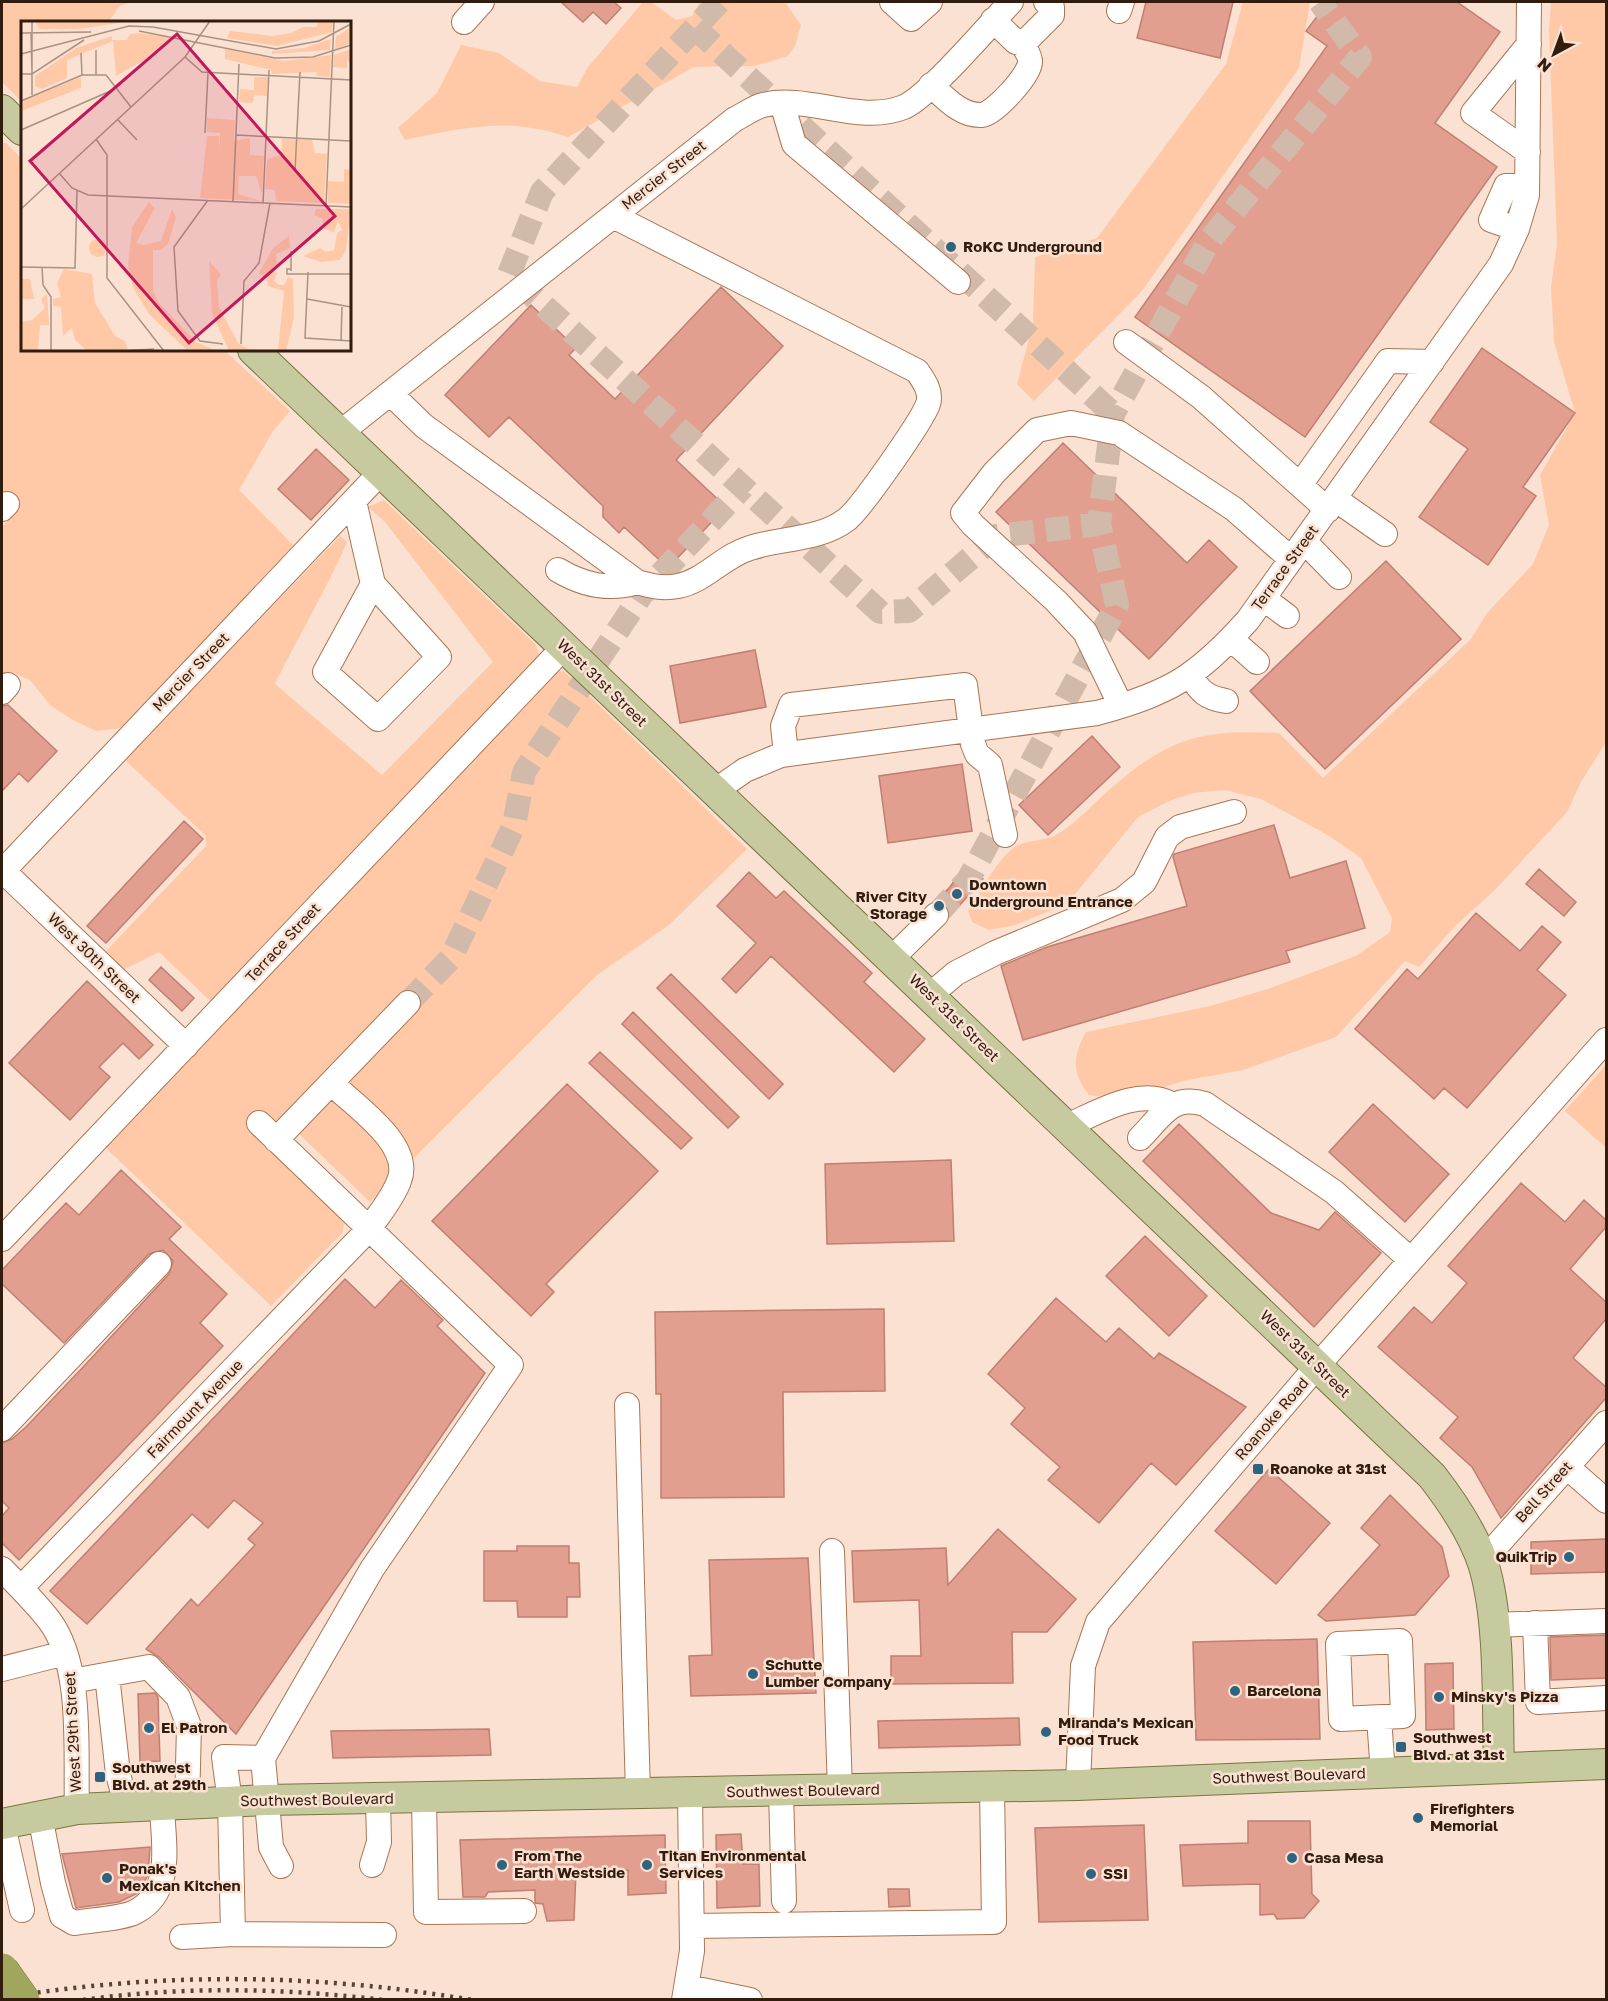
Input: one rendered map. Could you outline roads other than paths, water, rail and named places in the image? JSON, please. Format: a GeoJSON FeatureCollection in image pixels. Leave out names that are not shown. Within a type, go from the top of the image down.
{"type":"FeatureCollection","features":[{"type":"Feature","properties":{"kind":"highway"},"geometry":{"type":"LineString","coordinates":[[2,1970],[23,2000]]}},
{"type":"Feature","properties":{"kind":"main road","name":"West 31st Street"},"geometry":{"type":"LineString","coordinates":[[254,351],[1432,1476],[1460,1512],[1482,1562],[1492,1604],[1499,1768]]}},
{"type":"Feature","properties":{"kind":"main road","name":"Southwest Boulevard"},"geometry":{"type":"LineString","coordinates":[[2,1823],[77,1809],[266,1800],[1078,1785],[1606,1764]]}},
{"type":"Feature","properties":{"kind":"street"},"geometry":{"type":"LineString","coordinates":[[464,22],[482,2]]}},
{"type":"Feature","properties":{"kind":"street"},"geometry":{"type":"LineString","coordinates":[[892,2],[911,20],[930,2]]}},
{"type":"Feature","properties":{"kind":"street","name":"Mercier Street"},"geometry":{"type":"LineString","coordinates":[[340,433],[735,119],[762,105],[782,103],[868,112],[904,107],[931,85],[1011,2]]}},
{"type":"Feature","properties":{"kind":"street"},"geometry":{"type":"LineString","coordinates":[[1023,44],[1052,15],[1052,8],[1046,2]]}},
{"type":"Feature","properties":{"kind":"street","name":"Terrace Street"},"geometry":{"type":"LineString","coordinates":[[715,791],[745,770],[786,754],[1097,713],[1142,701],[1190,675],[1216,655],[1231,639],[1298,550],[1501,264],[1517,229],[1527,195],[1529,2]]}},
{"type":"Feature","properties":{"kind":"street"},"geometry":{"type":"LineString","coordinates":[[993,20],[1016,42],[1023,44]]}},
{"type":"Feature","properties":{"kind":"street"},"geometry":{"type":"LineString","coordinates":[[931,85],[954,106],[970,113],[984,115],[994,111],[1027,73],[1031,62],[1023,44]]}},
{"type":"Feature","properties":{"kind":"street"},"geometry":{"type":"LineString","coordinates":[[1528,152],[1473,113],[1529,44]]}},
{"type":"Feature","properties":{"kind":"street"},"geometry":{"type":"LineString","coordinates":[[782,103],[794,144],[958,282]]}},
{"type":"Feature","properties":{"kind":"street"},"geometry":{"type":"LineString","coordinates":[[1517,229],[1488,224],[1506,186],[1527,184]]}},
{"type":"Feature","properties":{"kind":"street"},"geometry":{"type":"LineString","coordinates":[[390,393],[424,426],[637,582],[657,588],[678,586],[694,581],[727,558],[749,548],[831,529],[847,520],[879,480],[928,404],[928,387],[917,371],[898,359],[613,216]]}},
{"type":"Feature","properties":{"kind":"street"},"geometry":{"type":"LineString","coordinates":[[1125,342],[1201,397],[1300,485],[1385,534]]}},
{"type":"Feature","properties":{"kind":"street"},"geometry":{"type":"LineString","coordinates":[[1300,485],[1388,361],[1431,362]]}},
{"type":"Feature","properties":{"kind":"street"},"geometry":{"type":"LineString","coordinates":[[1122,706],[1085,632],[963,513],[994,473],[1036,430],[1071,423],[1119,433],[1339,577]]}},
{"type":"Feature","properties":{"kind":"street","name":"Mercier Street"},"geometry":{"type":"LineString","coordinates":[[2,871],[381,472]]}},
{"type":"Feature","properties":{"kind":"street"},"geometry":{"type":"LineString","coordinates":[[354,501],[373,584],[440,657],[378,719],[326,672],[373,584]]}},
{"type":"Feature","properties":{"kind":"street"},"geometry":{"type":"LineString","coordinates":[[558,570],[582,582],[604,587],[621,587],[637,582]]}},
{"type":"Feature","properties":{"kind":"street"},"geometry":{"type":"LineString","coordinates":[[1263,598],[1287,616]]}},
{"type":"Feature","properties":{"kind":"street"},"geometry":{"type":"LineString","coordinates":[[1231,639],[1257,662]]}},
{"type":"Feature","properties":{"kind":"street","name":"Terrace Street"},"geometry":{"type":"LineString","coordinates":[[2,1239],[564,646]]}},
{"type":"Feature","properties":{"kind":"street"},"geometry":{"type":"LineString","coordinates":[[1190,675],[1200,691],[1211,699],[1226,701]]}},
{"type":"Feature","properties":{"kind":"street"},"geometry":{"type":"LineString","coordinates":[[786,754],[783,726],[791,705],[964,685],[977,754],[990,765],[1005,835]]}},
{"type":"Feature","properties":{"kind":"street"},"geometry":{"type":"LineString","coordinates":[[930,995],[956,973],[995,953],[1122,900],[1144,882],[1167,837],[1180,828],[1234,812]]}},
{"type":"Feature","properties":{"kind":"street","name":"West 30th Street"},"geometry":{"type":"LineString","coordinates":[[2,871],[186,1046]]}},
{"type":"Feature","properties":{"kind":"street"},"geometry":{"type":"LineString","coordinates":[[891,959],[936,915]]}},
{"type":"Feature","properties":{"kind":"street"},"geometry":{"type":"LineString","coordinates":[[281,1866],[271,1847],[263,1758],[372,1569],[511,1365],[268,1131],[331,1083],[408,1003]]}},
{"type":"Feature","properties":{"kind":"street","name":"Roanoke Road"},"geometry":{"type":"LineString","coordinates":[[1078,1785],[1083,1666],[1098,1622],[1318,1365],[1606,1040]]}},
{"type":"Feature","properties":{"kind":"street","name":"Fairmount Avenue"},"geometry":{"type":"LineString","coordinates":[[21,1588],[369,1229],[400,1180],[402,1160],[391,1140],[331,1083]]}},
{"type":"Feature","properties":{"kind":"street"},"geometry":{"type":"LineString","coordinates":[[1067,1126],[1143,1096],[1160,1097],[1173,1105]]}},
{"type":"Feature","properties":{"kind":"street"},"geometry":{"type":"LineString","coordinates":[[1140,1138],[1173,1105],[1187,1099],[1205,1104],[1334,1192],[1412,1260]]}},
{"type":"Feature","properties":{"kind":"street"},"geometry":{"type":"LineString","coordinates":[[2,1429],[159,1264]]}},
{"type":"Feature","properties":{"kind":"street"},"geometry":{"type":"LineString","coordinates":[[627,1405],[638,1794]]}},
{"type":"Feature","properties":{"kind":"street","name":"Bell Street"},"geometry":{"type":"LineString","coordinates":[[1482,1562],[1605,1428]]}},
{"type":"Feature","properties":{"kind":"street"},"geometry":{"type":"LineString","coordinates":[[1568,1467],[1606,1501]]}},
{"type":"Feature","properties":{"kind":"street"},"geometry":{"type":"LineString","coordinates":[[832,1551],[840,1790]]}},
{"type":"Feature","properties":{"kind":"street","name":"West 29th Street"},"geometry":{"type":"LineString","coordinates":[[2,1569],[50,1622],[65,1653],[72,1681],[77,1809]]}},
{"type":"Feature","properties":{"kind":"street"},"geometry":{"type":"LineString","coordinates":[[1493,1625],[1606,1621]]}},
{"type":"Feature","properties":{"kind":"street"},"geometry":{"type":"LineString","coordinates":[[1535,1623],[1538,1702],[1606,1698]]}},
{"type":"Feature","properties":{"kind":"street"},"geometry":{"type":"LineString","coordinates":[[2,1669],[65,1653]]}},
{"type":"Feature","properties":{"kind":"street"},"geometry":{"type":"LineString","coordinates":[[40,1816],[52,1883],[62,1916],[74,1923],[134,1913],[156,1895],[162,1883],[164,1857],[189,1726],[178,1697],[148,1667],[72,1681]]}},
{"type":"Feature","properties":{"kind":"street"},"geometry":{"type":"LineString","coordinates":[[107,1675],[118,1774],[127,1808]]}},
{"type":"Feature","properties":{"kind":"street"},"geometry":{"type":"LineString","coordinates":[[1379,1718],[1383,1773]]}},
{"type":"Feature","properties":{"kind":"street"},"geometry":{"type":"LineString","coordinates":[[233,1934],[230,1803],[224,1757],[263,1758]]}},
{"type":"Feature","properties":{"kind":"street"},"geometry":{"type":"LineString","coordinates":[[692,1926],[994,1922],[992,1787]]}},
{"type":"Feature","properties":{"kind":"street"},"geometry":{"type":"LineString","coordinates":[[781,1792],[784,1900]]}},
{"type":"Feature","properties":{"kind":"street"},"geometry":{"type":"LineString","coordinates":[[690,1793],[692,1926],[686,1993],[750,2000]]}},
{"type":"Feature","properties":{"kind":"street"},"geometry":{"type":"LineString","coordinates":[[424,1798],[426,1912],[524,1911]]}},
{"type":"Feature","properties":{"kind":"street"},"geometry":{"type":"LineString","coordinates":[[372,1865],[379,1842],[378,1799]]}},
{"type":"Feature","properties":{"kind":"street"},"geometry":{"type":"LineString","coordinates":[[2,1823],[22,1910]]}},
{"type":"Feature","properties":{"kind":"street"},"geometry":{"type":"LineString","coordinates":[[182,1937],[233,1934],[384,1935]]}},
{"type":"Feature","properties":{"kind":"tunnel"},"geometry":{"type":"LineString","coordinates":[[719,2],[542,192],[509,274],[880,612],[909,611],[996,536],[1099,524]]}},
{"type":"Feature","properties":{"kind":"tunnel"},"geometry":{"type":"LineString","coordinates":[[936,915],[968,880],[1117,605],[1099,524],[1113,414],[1209,241],[1360,57],[1320,2]]}},
{"type":"Feature","properties":{"kind":"tunnel"},"geometry":{"type":"LineString","coordinates":[[695,28],[1113,414]]}},
{"type":"Feature","properties":{"kind":"tunnel"},"geometry":{"type":"LineString","coordinates":[[408,1003],[451,958],[514,825],[524,772],[642,594],[743,487]]}},
{"type":"Feature","properties":{"kind":"railway"},"geometry":{"type":"LineString","coordinates":[[2,1998],[119,1984],[237,1979],[354,1985],[472,2000]]}},
{"type":"Feature","properties":{"kind":"railway"},"geometry":{"type":"LineString","coordinates":[[83,2000],[158,1992],[233,1990],[308,1993],[383,2000]]}},
{"type":"Feature","properties":{"kind":"place","name":"RoKC Underground"},"geometry":{"type":"Point","coordinates":[951,247]}},
{"type":"Feature","properties":{"kind":"place","name":"Downtown Underground Entrance"},"geometry":{"type":"Point","coordinates":[957,894]}},
{"type":"Feature","properties":{"kind":"place","name":"River City Storage"},"geometry":{"type":"Point","coordinates":[939,906]}},
{"type":"Feature","properties":{"kind":"place","name":"Roanoke at 31st"},"geometry":{"type":"Point","coordinates":[1258,1469]}},
{"type":"Feature","properties":{"kind":"place","name":"QuikTrip"},"geometry":{"type":"Point","coordinates":[1569,1557]}},
{"type":"Feature","properties":{"kind":"place","name":"Schutte Lumber Company"},"geometry":{"type":"Point","coordinates":[753,1674]}},
{"type":"Feature","properties":{"kind":"place","name":"Barcelona"},"geometry":{"type":"Point","coordinates":[1235,1691]}},
{"type":"Feature","properties":{"kind":"place","name":"Minsky's Pizza"},"geometry":{"type":"Point","coordinates":[1439,1697]}},
{"type":"Feature","properties":{"kind":"place","name":"El Patron"},"geometry":{"type":"Point","coordinates":[149,1728]}},
{"type":"Feature","properties":{"kind":"place","name":"Miranda's Mexican Food Truck"},"geometry":{"type":"Point","coordinates":[1046,1732]}},
{"type":"Feature","properties":{"kind":"place","name":"Southwest Blvd. at 31st"},"geometry":{"type":"Point","coordinates":[1401,1747]}},
{"type":"Feature","properties":{"kind":"place","name":"Southwest Blvd. at 29th"},"geometry":{"type":"Point","coordinates":[100,1777]}},
{"type":"Feature","properties":{"kind":"place","name":"Firefighters Memorial"},"geometry":{"type":"Point","coordinates":[1418,1818]}},
{"type":"Feature","properties":{"kind":"place","name":"Casa Mesa"},"geometry":{"type":"Point","coordinates":[1292,1858]}},
{"type":"Feature","properties":{"kind":"place","name":"From The Earth Westside"},"geometry":{"type":"Point","coordinates":[502,1865]}},
{"type":"Feature","properties":{"kind":"place","name":"Titan Environmental Services"},"geometry":{"type":"Point","coordinates":[647,1865]}},
{"type":"Feature","properties":{"kind":"place","name":"SSI"},"geometry":{"type":"Point","coordinates":[1091,1874]}},
{"type":"Feature","properties":{"kind":"place","name":"Ponak's Mexican Kitchen"},"geometry":{"type":"Point","coordinates":[107,1878]}}]}
